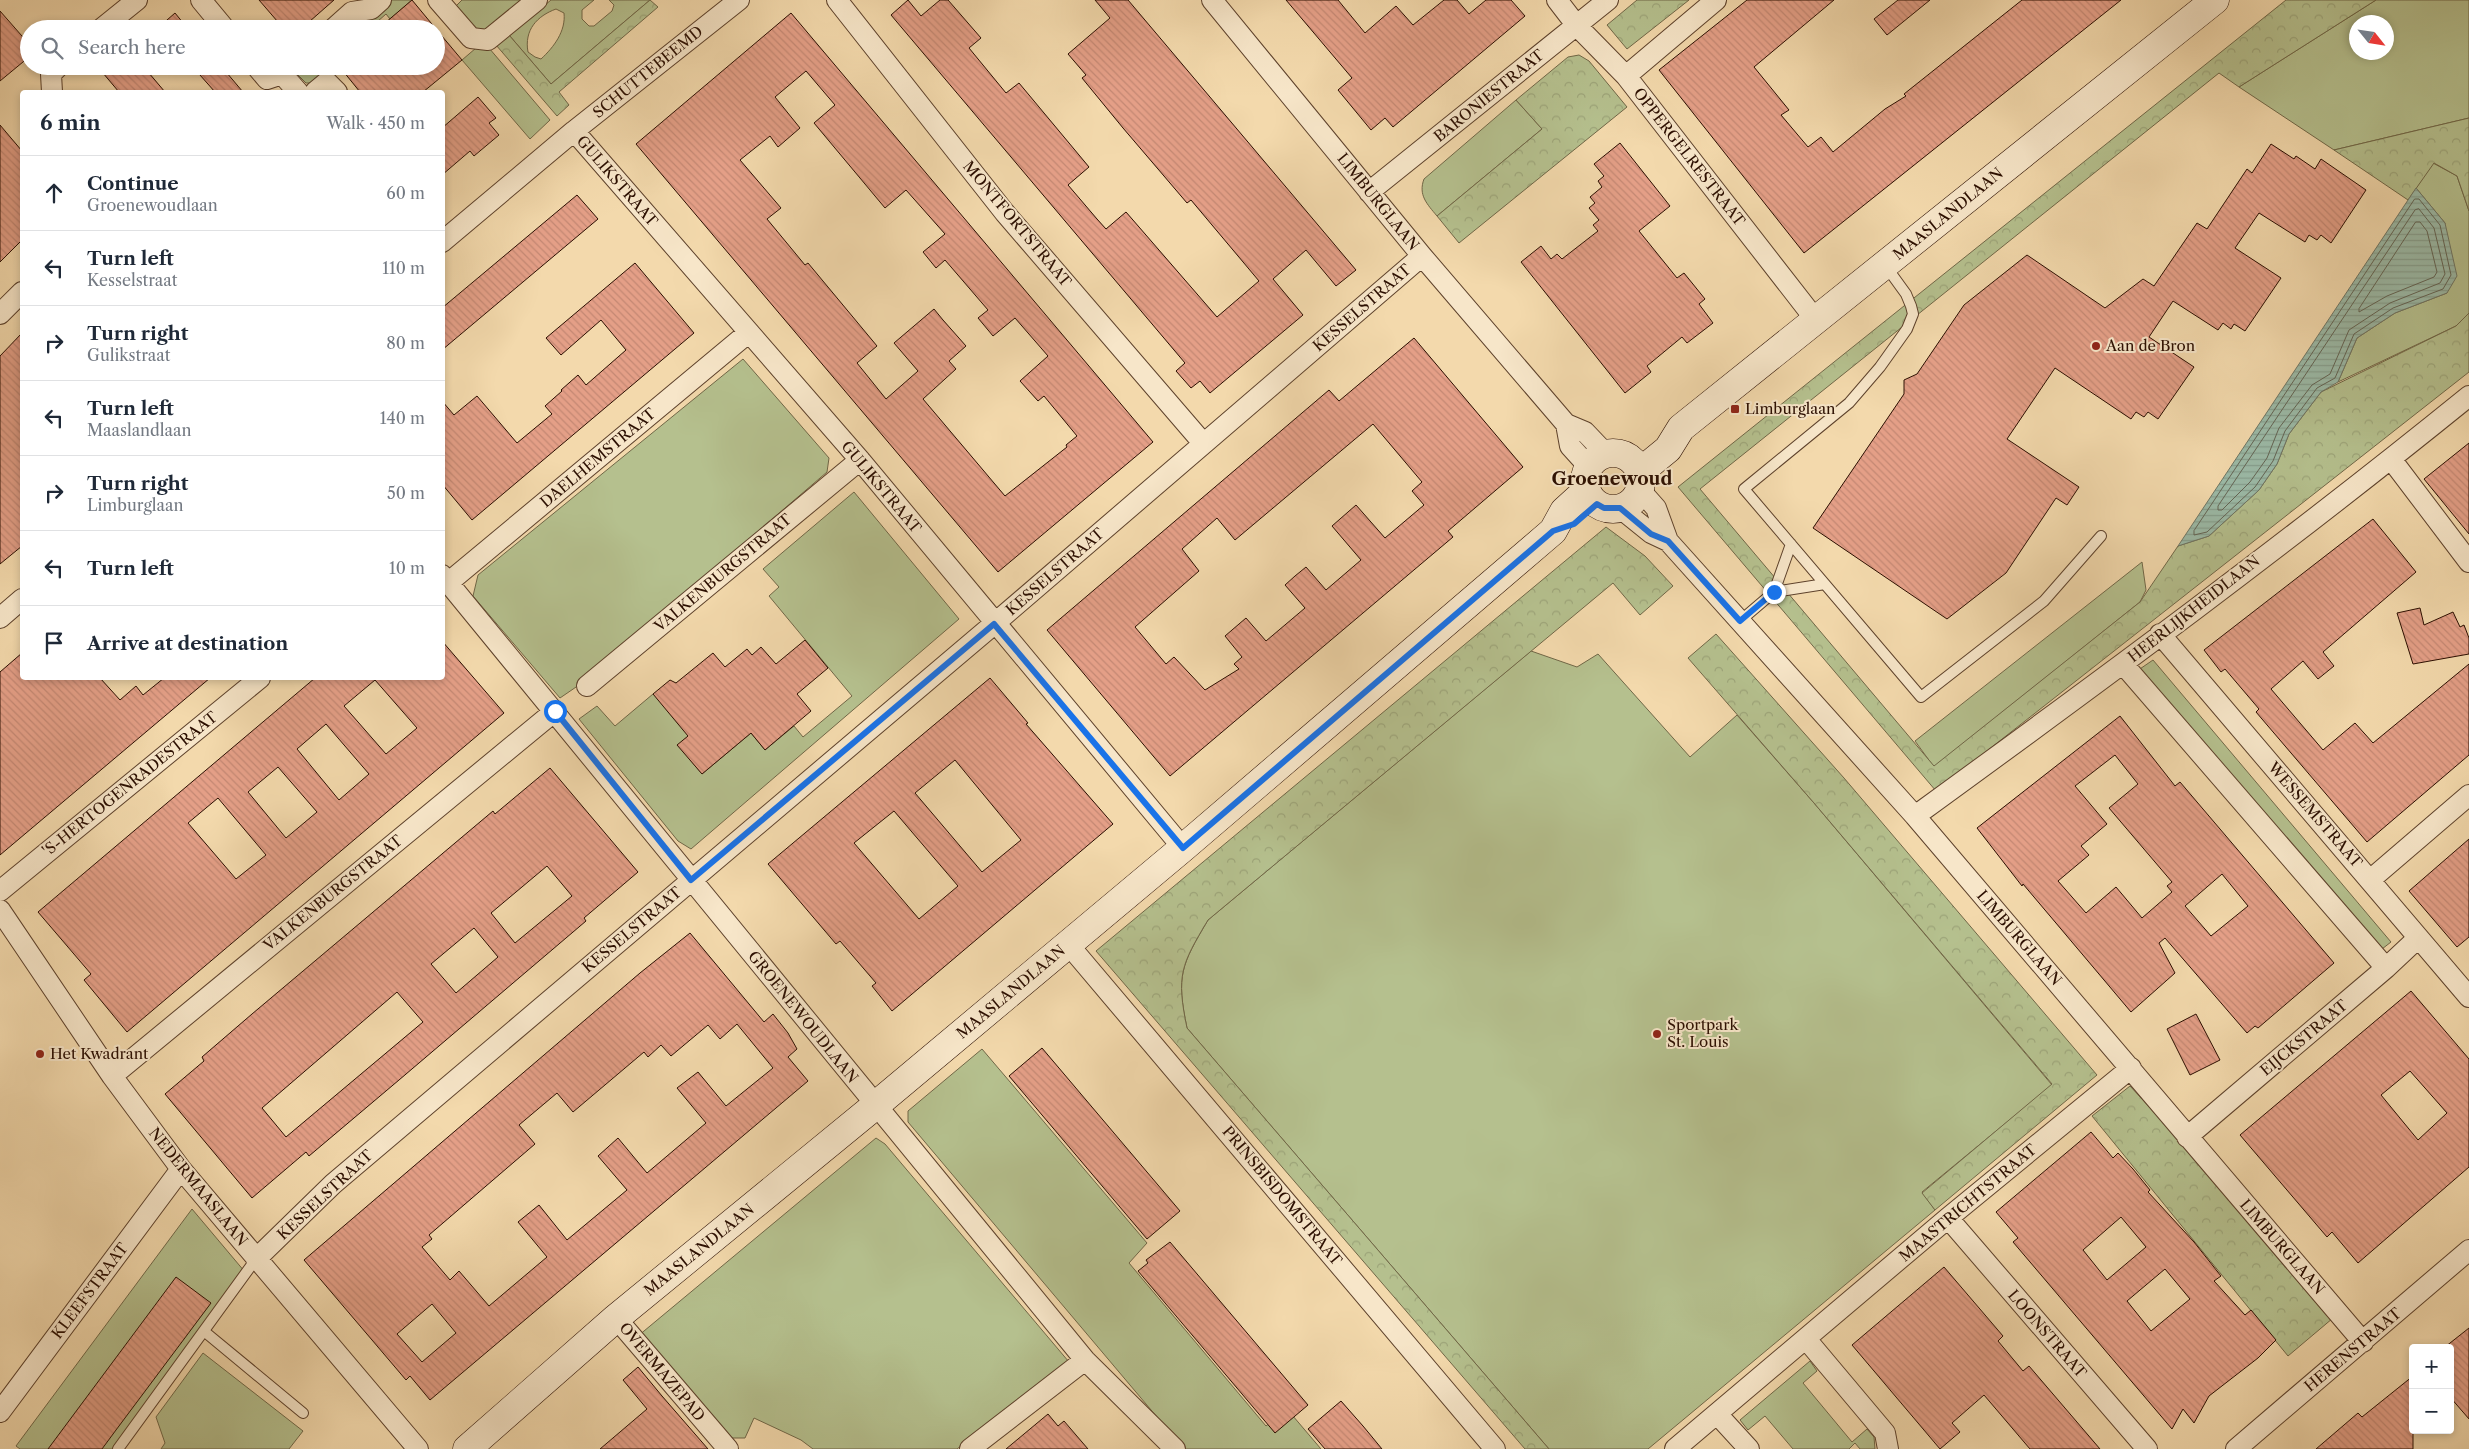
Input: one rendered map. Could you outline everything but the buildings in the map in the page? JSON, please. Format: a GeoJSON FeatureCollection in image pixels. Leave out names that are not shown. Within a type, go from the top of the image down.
{"type":"FeatureCollection","features":[{"type":"Feature","properties":{"kind":"street"},"geometry":{"type":"LineString","coordinates":[[112,20],[136,0]]}},
{"type":"Feature","properties":{"kind":"street"},"geometry":{"type":"LineString","coordinates":[[201,0],[218,20]]}},
{"type":"Feature","properties":{"kind":"street"},"geometry":{"type":"LineString","coordinates":[[343,20],[352,12],[371,8],[381,0]]}},
{"type":"Feature","properties":{"kind":"street"},"geometry":{"type":"LineString","coordinates":[[438,0],[471,38],[488,40],[537,0]]}},
{"type":"Feature","properties":{"kind":"street","name":"SCHUTTEBEEMD"},"geometry":{"type":"LineString","coordinates":[[445,239],[574,131],[739,0]]}},
{"type":"Feature","properties":{"kind":"street","name":"MONTFORTSTRAAT"},"geometry":{"type":"LineString","coordinates":[[838,0],[1005,213],[1203,443]]}},
{"type":"Feature","properties":{"kind":"street","name":"LIMBURGLAAN"},"geometry":{"type":"LineString","coordinates":[[1212,0],[1422,256],[1566,424],[1585,432],[1613,480],[1651,534],[1668,541]]}},
{"type":"Feature","properties":{"kind":"street","name":"OPPERGELRESTRAAT"},"geometry":{"type":"LineString","coordinates":[[1556,0],[1577,26],[1626,76],[1815,319]]}},
{"type":"Feature","properties":{"kind":"street","name":"BARONIESTRAAT"},"geometry":{"type":"LineString","coordinates":[[1369,192],[1608,0]]}},
{"type":"Feature","properties":{"kind":"street"},"geometry":{"type":"LineString","coordinates":[[1626,76],[1716,0]]}},
{"type":"Feature","properties":{"kind":"street","name":"MAASLANDLAAN"},"geometry":{"type":"LineString","coordinates":[[467,1449],[616,1318],[876,1105],[1183,848],[1553,531],[1564,511],[1613,480],[1655,436],[1680,428],[2215,0]]}},
{"type":"Feature","properties":{"kind":"street"},"geometry":{"type":"LineString","coordinates":[[264,75],[267,79],[275,75]]}},
{"type":"Feature","properties":{"kind":"street"},"geometry":{"type":"LineString","coordinates":[[289,75],[297,90]]}},
{"type":"Feature","properties":{"kind":"street"},"geometry":{"type":"LineString","coordinates":[[317,90],[327,82],[335,90]]}},
{"type":"Feature","properties":{"kind":"street","name":"GULIKSTRAAT"},"geometry":{"type":"LineString","coordinates":[[574,131],[860,460],[994,624],[1183,848]]}},
{"type":"Feature","properties":{"kind":"street","name":"KESSELSTRAAT"},"geometry":{"type":"LineString","coordinates":[[256,1259],[333,1184],[994,624],[1422,256]]}},
{"type":"Feature","properties":{"kind":"street"},"geometry":{"type":"LineString","coordinates":[[0,314],[20,294]]}},
{"type":"Feature","properties":{"kind":"street","name":"DAELHEMSTRAAT"},"geometry":{"type":"LineString","coordinates":[[446,579],[748,332]]}},
{"type":"Feature","properties":{"kind":"street","name":"HEERLIJKHEIDLAAN"},"geometry":{"type":"LineString","coordinates":[[1915,816],[2123,664],[2391,459],[2469,396]]}},
{"type":"Feature","properties":{"kind":"street"},"geometry":{"type":"LineString","coordinates":[[2391,459],[2469,562]]}},
{"type":"Feature","properties":{"kind":"street","name":"VALKENBURGSTRAAT"},"geometry":{"type":"LineString","coordinates":[[587,686],[860,460]]}},
{"type":"Feature","properties":{"kind":"street","name":"LIMBURGLAAN"},"geometry":{"type":"LineString","coordinates":[[1613,480],[1656,508],[1668,541],[1915,816],[2363,1342]]}},
{"type":"Feature","properties":{"kind":"street","name":"GROENEWOUDLAAN"},"geometry":{"type":"LineString","coordinates":[[446,579],[1085,1360],[1176,1449]]}},
{"type":"Feature","properties":{"kind":"street"},"geometry":{"type":"LineString","coordinates":[[0,618],[20,601]]}},
{"type":"Feature","properties":{"kind":"street","name":"WESSEMSTRAAT"},"geometry":{"type":"LineString","coordinates":[[2160,634],[2469,997]]}},
{"type":"Feature","properties":{"kind":"street"},"geometry":{"type":"LineString","coordinates":[[2123,664],[2386,968]]}},
{"type":"Feature","properties":{"kind":"street","name":"'S-HERTOGENRADESTRAAT"},"geometry":{"type":"LineString","coordinates":[[0,891],[258,680]]}},
{"type":"Feature","properties":{"kind":"street","name":"VALKENBURGSTRAAT"},"geometry":{"type":"LineString","coordinates":[[112,1076],[555,711]]}},
{"type":"Feature","properties":{"kind":"street"},"geometry":{"type":"LineString","coordinates":[[2370,880],[2469,795]]}},
{"type":"Feature","properties":{"kind":"street","name":"NEDERMAASLAAN"},"geometry":{"type":"LineString","coordinates":[[0,910],[112,1076],[181,1169],[418,1449]]}},
{"type":"Feature","properties":{"kind":"street","name":"EIJCKSTRAAT"},"geometry":{"type":"LineString","coordinates":[[2187,1137],[2386,968],[2418,938]]}},
{"type":"Feature","properties":{"kind":"street","name":"PRINSBISDOMSTRAAT"},"geometry":{"type":"LineString","coordinates":[[1068,944],[1495,1449]]}},
{"type":"Feature","properties":{"kind":"street","name":"MAASTRICHTSTRAAT"},"geometry":{"type":"LineString","coordinates":[[1675,1449],[1948,1218],[2131,1068]]}},
{"type":"Feature","properties":{"kind":"street","name":"KLEEFSTRAAT"},"geometry":{"type":"LineString","coordinates":[[0,1412],[181,1169]]}},
{"type":"Feature","properties":{"kind":"street","name":"LOONSTRAAT"},"geometry":{"type":"LineString","coordinates":[[1948,1218],[2147,1449]]}},
{"type":"Feature","properties":{"kind":"street","name":"HERENSTRAAT"},"geometry":{"type":"LineString","coordinates":[[2236,1449],[2469,1250]]}},
{"type":"Feature","properties":{"kind":"street","name":"OVERMAZEPAD"},"geometry":{"type":"LineString","coordinates":[[616,1318],[728,1449]]}},
{"type":"Feature","properties":{"kind":"street"},"geometry":{"type":"LineString","coordinates":[[1806,1339],[1885,1433],[1888,1449]]}},
{"type":"Feature","properties":{"kind":"street"},"geometry":{"type":"LineString","coordinates":[[970,1449],[1085,1360]]}},
{"type":"Feature","properties":{"kind":"street"},"geometry":{"type":"LineString","coordinates":[[1718,1414],[1749,1449]]}},
{"type":"Feature","properties":{"kind":"lane"},"geometry":{"type":"LineString","coordinates":[[1885,265],[1906,294],[1913,314],[1907,329],[1880,367],[1849,403],[1744,489],[1920,697],[2044,601],[2101,536]]}},
{"type":"Feature","properties":{"kind":"lane"},"geometry":{"type":"LineString","coordinates":[[1740,621],[1774,592],[1791,544]]}},
{"type":"Feature","properties":{"kind":"lane"},"geometry":{"type":"LineString","coordinates":[[1774,592],[1825,584]]}},
{"type":"Feature","properties":{"kind":"lane"},"geometry":{"type":"LineString","coordinates":[[118,1449],[205,1332],[256,1259]]}},
{"type":"Feature","properties":{"kind":"lane"},"geometry":{"type":"LineString","coordinates":[[205,1332],[302,1413]]}},
{"type":"Feature","properties":{"kind":"green space"},"geometry":{"type":"Polygon","coordinates":[[[391,0],[412,0],[390,19],[386,14],[379,20],[355,20],[367,19],[391,0]]]}},
{"type":"Feature","properties":{"kind":"green space"},"geometry":{"type":"Polygon","coordinates":[[[462,0],[527,0],[490,31],[477,32],[455,7],[462,0]]]}},
{"type":"Feature","properties":{"kind":"green space"},"geometry":{"type":"Polygon","coordinates":[[[551,0],[594,0],[582,10],[582,19],[589,26],[594,26],[612,11],[614,5],[609,0],[650,0],[551,84],[509,35],[551,0]],[[556,9],[543,16],[533,25],[528,37],[528,52],[541,59],[546,54],[555,44],[561,32],[564,13],[556,9]]]}},
{"type":"Feature","properties":{"kind":"green space"},"geometry":{"type":"Polygon","coordinates":[[[650,0],[658,7],[559,92],[569,105],[557,116],[496,45],[509,35],[551,84],[650,0]]]}},
{"type":"Feature","properties":{"kind":"green space"},"geometry":{"type":"Polygon","coordinates":[[[1637,0],[1689,0],[1627,49],[1607,25],[1637,0]]]}},
{"type":"Feature","properties":{"kind":"green space"},"geometry":{"type":"Polygon","coordinates":[[[2286,0],[2376,0],[2352,15],[2349,15],[2349,17],[2239,87],[2219,73],[1700,489],[1934,766],[2140,602],[2178,546],[2209,536],[2259,490],[2277,464],[2289,434],[2321,392],[2456,326],[2469,313],[2469,372],[1936,791],[1678,487],[2286,0]]]}},
{"type":"Feature","properties":{"kind":"green space"},"geometry":{"type":"Polygon","coordinates":[[[2376,0],[2469,0],[2469,118],[2334,150],[2239,87],[2349,17],[2349,60],[2394,60],[2394,15],[2352,15],[2376,0]]]}},
{"type":"Feature","properties":{"kind":"green space"},"geometry":{"type":"Polygon","coordinates":[[[476,48],[489,48],[550,120],[530,139],[462,60],[476,48]]]}},
{"type":"Feature","properties":{"kind":"green space"},"geometry":{"type":"Polygon","coordinates":[[[1579,55],[1589,61],[1627,107],[1459,243],[1437,216],[1542,129],[1516,100],[1568,57],[1579,55]]]}},
{"type":"Feature","properties":{"kind":"green space"},"geometry":{"type":"Polygon","coordinates":[[[298,75],[322,75],[313,83],[306,83],[298,75]]]}},
{"type":"Feature","properties":{"kind":"green space"},"geometry":{"type":"Polygon","coordinates":[[[1516,100],[1542,129],[1437,216],[1423,195],[1422,185],[1424,179],[1516,100]]]}},
{"type":"Feature","properties":{"kind":"green space"},"geometry":{"type":"Polygon","coordinates":[[[2469,118],[2469,211],[2457,176],[2434,163],[2408,200],[2334,150],[2469,118]]]}},
{"type":"Feature","properties":{"kind":"green space"},"geometry":{"type":"Polygon","coordinates":[[[2433,163],[2457,176],[2469,211],[2469,313],[2456,326],[2338,382],[2357,338],[2395,313],[2447,293],[2445,223],[2416,188],[2433,163]]]}},
{"type":"Feature","properties":{"kind":"green space"},"geometry":{"type":"Polygon","coordinates":[[[743,359],[829,458],[827,472],[579,685],[560,698],[473,596],[478,575],[743,359]]]}},
{"type":"Feature","properties":{"kind":"green space"},"geometry":{"type":"Polygon","coordinates":[[[854,492],[959,619],[691,849],[678,841],[579,719],[597,706],[615,726],[653,694],[693,732],[678,745],[702,774],[751,733],[765,750],[794,726],[803,737],[852,696],[769,596],[779,587],[763,569],[854,492]]]}},
{"type":"Feature","properties":{"kind":"green space"},"geometry":{"type":"Polygon","coordinates":[[[1606,527],[1645,556],[1673,586],[1640,615],[1613,583],[1208,920],[1192,948],[1183,971],[1182,982],[1187,1028],[1549,1449],[1525,1449],[1096,951],[1606,527]]]}},
{"type":"Feature","properties":{"kind":"green space"},"geometry":{"type":"Polygon","coordinates":[[[2142,562],[2146,590],[2140,602],[1934,767],[1915,741],[2142,562]]]}},
{"type":"Feature","properties":{"kind":"green space"},"geometry":{"type":"Polygon","coordinates":[[[1716,634],[1844,778],[2097,1075],[1935,1210],[1922,1193],[2052,1084],[1814,803],[1688,658],[1716,634]]]}},
{"type":"Feature","properties":{"kind":"green space"},"geometry":{"type":"Polygon","coordinates":[[[1531,651],[1577,667],[1598,654],[1690,757],[1737,715],[1814,803],[2052,1085],[1922,1192],[1935,1210],[1648,1449],[1549,1449],[1187,1028],[1184,1010],[1182,995],[1183,971],[1192,949],[1208,920],[1531,651]]]}},
{"type":"Feature","properties":{"kind":"green space"},"geometry":{"type":"Polygon","coordinates":[[[2153,660],[2391,942],[2373,956],[2134,673],[2153,660]]]}},
{"type":"Feature","properties":{"kind":"green space"},"geometry":{"type":"Polygon","coordinates":[[[982,1049],[1147,1243],[1129,1263],[1266,1426],[1287,1409],[1321,1449],[1184,1449],[908,1122],[908,1111],[982,1049]]]}},
{"type":"Feature","properties":{"kind":"green space"},"geometry":{"type":"Polygon","coordinates":[[[2130,1086],[2339,1313],[2288,1356],[2092,1116],[2130,1086]]]}},
{"type":"Feature","properties":{"kind":"green space"},"geometry":{"type":"Polygon","coordinates":[[[876,1138],[885,1144],[1069,1362],[957,1449],[813,1449],[801,1440],[754,1418],[745,1438],[727,1438],[638,1336],[876,1138]]]}},
{"type":"Feature","properties":{"kind":"green space"},"geometry":{"type":"Polygon","coordinates":[[[192,1209],[245,1272],[114,1449],[20,1449],[16,1446],[192,1209]]]}},
{"type":"Feature","properties":{"kind":"green space"},"geometry":{"type":"Polygon","coordinates":[[[203,1353],[303,1431],[289,1449],[161,1449],[165,1443],[156,1417],[203,1353]]]}},
{"type":"Feature","properties":{"kind":"green space"},"geometry":{"type":"Polygon","coordinates":[[[1810,1361],[1817,1371],[1803,1383],[1852,1442],[1867,1429],[1874,1437],[1875,1449],[1860,1449],[1855,1443],[1849,1449],[1793,1449],[1765,1416],[1748,1430],[1740,1420],[1810,1361]]]}},
{"type":"Feature","properties":{"kind":"water"},"geometry":{"type":"Polygon","coordinates":[[[2416,188],[2445,223],[2457,276],[2447,293],[2395,313],[2357,338],[2338,382],[2321,392],[2289,434],[2277,464],[2259,490],[2209,536],[2178,546],[2416,188]]]}},
{"type":"Feature","properties":{"kind":"place","name":"Aan de Bron"},"geometry":{"type":"Point","coordinates":[2096,346]}},
{"type":"Feature","properties":{"kind":"place","name":"Limburglaan"},"geometry":{"type":"Point","coordinates":[1735,409]}},
{"type":"Feature","properties":{"kind":"place","name":"Sportpark St. Louis"},"geometry":{"type":"Point","coordinates":[1657,1034]}},
{"type":"Feature","properties":{"kind":"place","name":"Het Kwadrant"},"geometry":{"type":"Point","coordinates":[40,1054]}},
{"type":"Feature","properties":{"kind":"district","name":"Groenewoud"},"geometry":{"type":"Point","coordinates":[1612,479]}},
{"type":"Feature","properties":{"kind":"route"},"geometry":{"type":"LineString","coordinates":[[555,711],[691,880],[994,624],[1183,848],[1553,531],[1574,524],[1597,504],[1604,508],[1620,508],[1651,534],[1668,541],[1740,621],[1774,592]]}}]}
